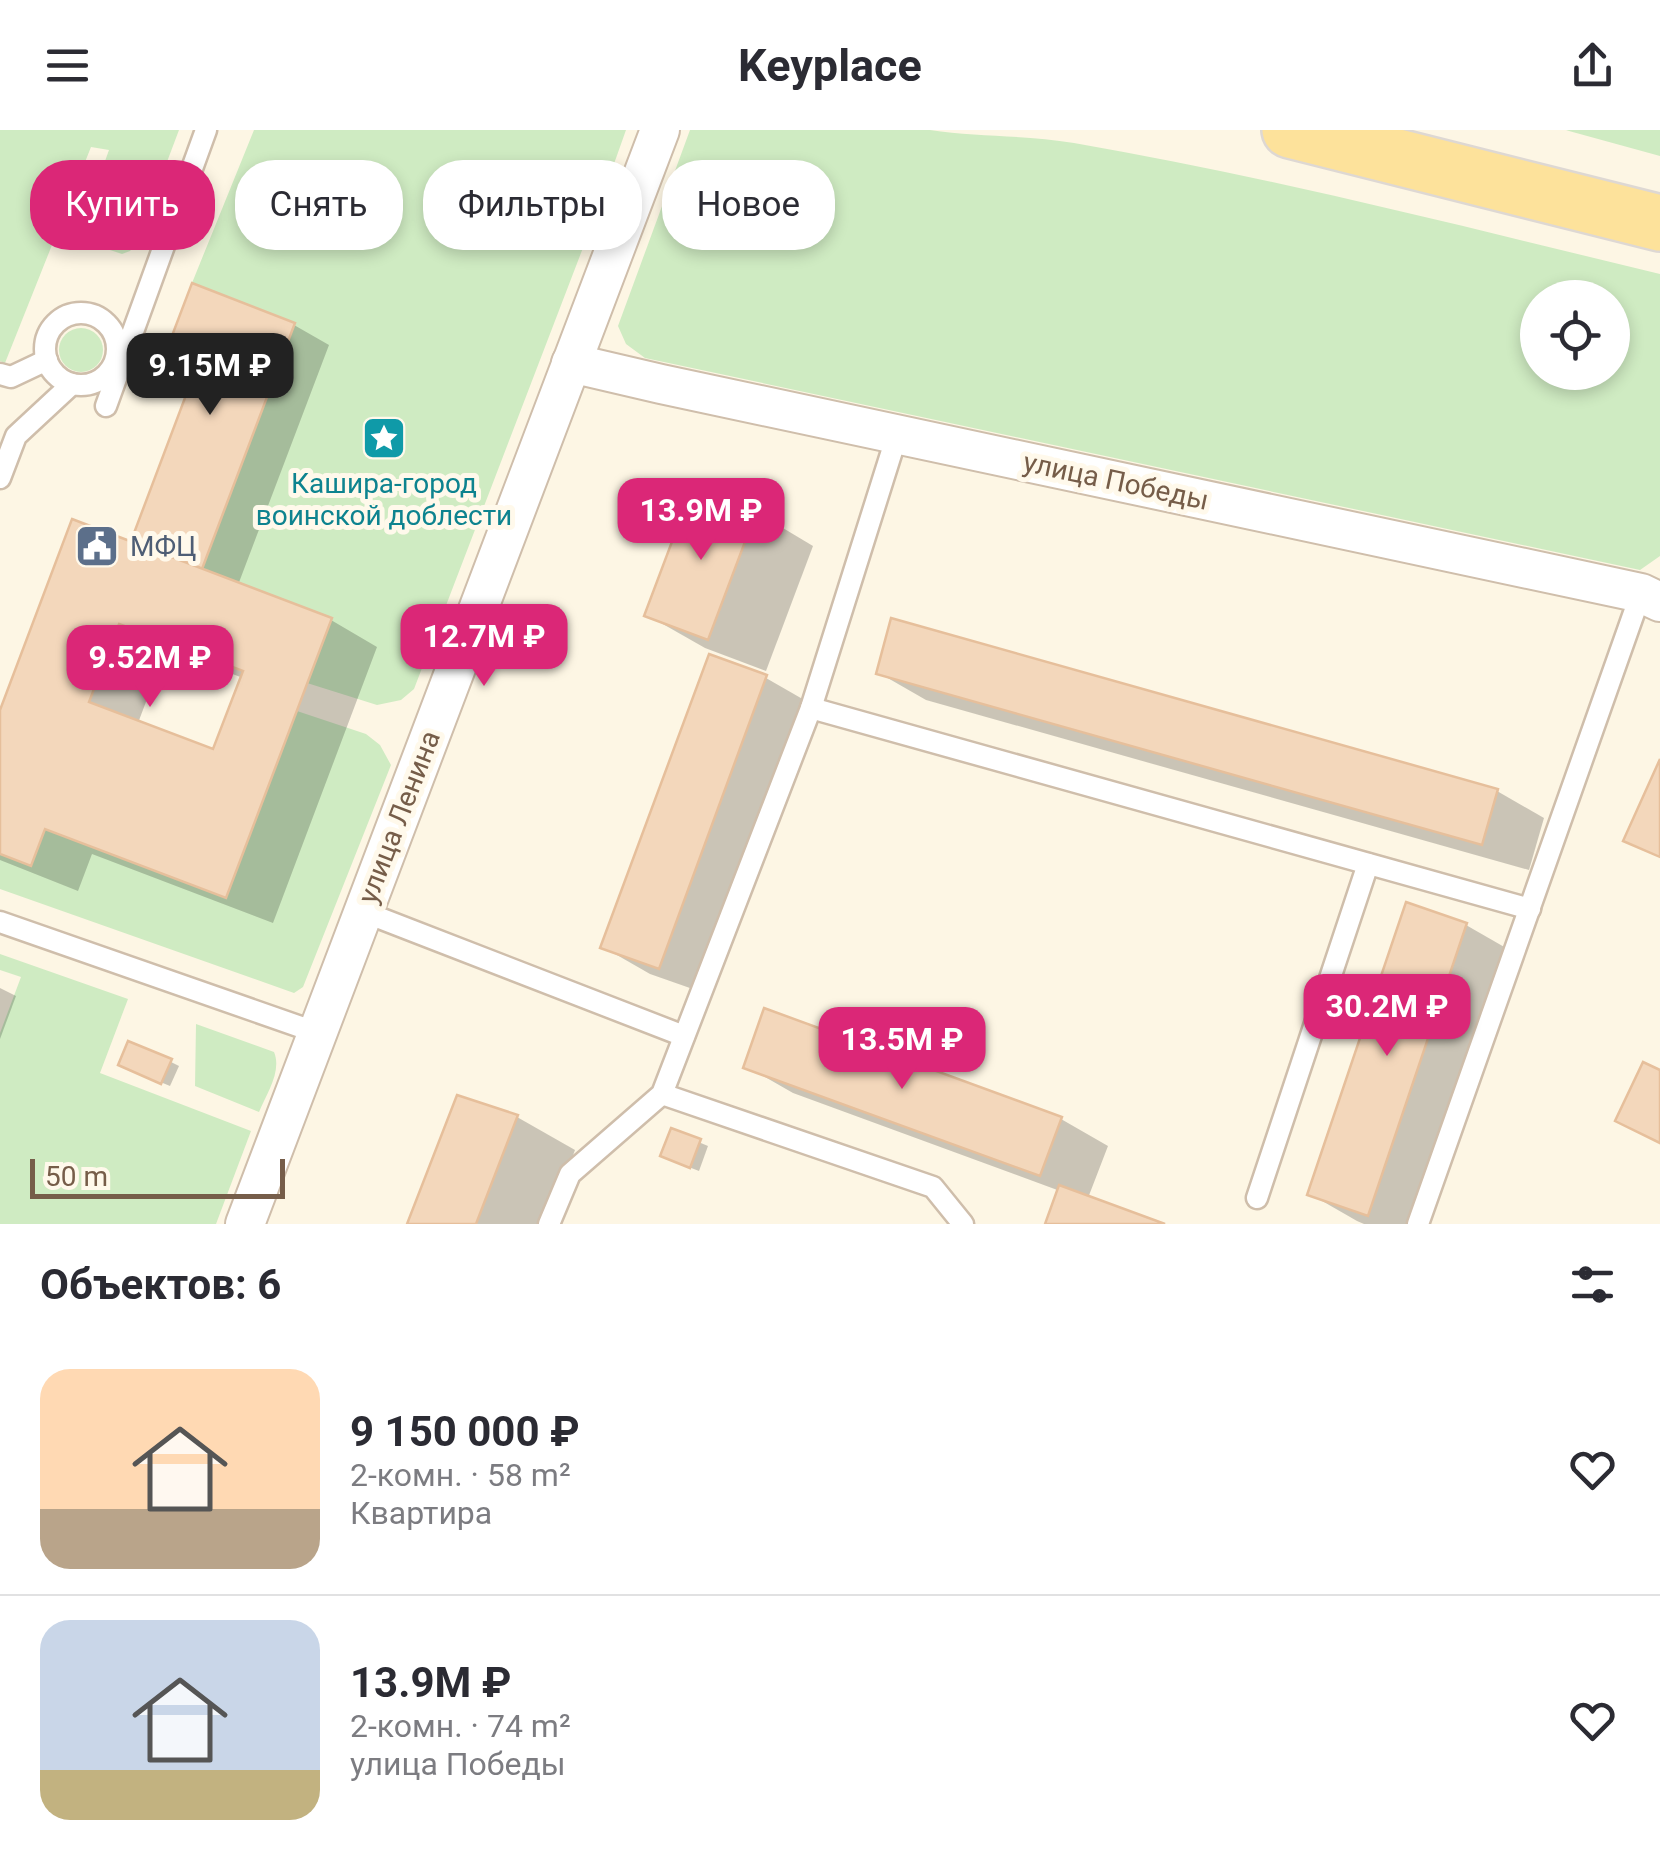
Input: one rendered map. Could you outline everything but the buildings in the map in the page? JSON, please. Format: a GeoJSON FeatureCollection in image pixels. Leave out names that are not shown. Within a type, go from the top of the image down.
{"type":"FeatureCollection","features":[{"type":"Feature","properties":{"kind":"main road"},"geometry":{"type":"LineString","coordinates":[[1290,130],[1660,223]]}},
{"type":"Feature","properties":{"kind":"street","name":"улица Ленина"},"geometry":{"type":"LineString","coordinates":[[245,1224],[660,130]]}},
{"type":"Feature","properties":{"kind":"street","name":"улица Победы"},"geometry":{"type":"LineString","coordinates":[[572,363],[1651,597]]}},
{"type":"Feature","properties":{"kind":"lane"},"geometry":{"type":"LineString","coordinates":[[106,406],[122,351],[206,130]]}},
{"type":"Feature","properties":{"kind":"lane"},"geometry":{"type":"LineString","coordinates":[[72,384],[52,371],[45,349],[47,337],[61,318],[84,313],[96,316],[113,332],[122,351]]}},
{"type":"Feature","properties":{"kind":"lane"},"geometry":{"type":"LineString","coordinates":[[0,478],[16,436],[72,384],[95,382],[106,376],[122,351]]}},
{"type":"Feature","properties":{"kind":"lane"},"geometry":{"type":"LineString","coordinates":[[0,374],[11,377],[47,360]]}},
{"type":"Feature","properties":{"kind":"lane"},"geometry":{"type":"LineString","coordinates":[[549,1224],[570,1174],[662,1094],[812,708],[898,435]]}},
{"type":"Feature","properties":{"kind":"lane"},"geometry":{"type":"LineString","coordinates":[[1418,1224],[1530,909],[1651,597]]}},
{"type":"Feature","properties":{"kind":"lane"},"geometry":{"type":"LineString","coordinates":[[812,708],[1530,909]]}},
{"type":"Feature","properties":{"kind":"lane"},"geometry":{"type":"LineString","coordinates":[[1257,1198],[1368,864]]}},
{"type":"Feature","properties":{"kind":"lane"},"geometry":{"type":"LineString","coordinates":[[364,912],[684,1036]]}},
{"type":"Feature","properties":{"kind":"lane"},"geometry":{"type":"LineString","coordinates":[[0,922],[318,1032]]}},
{"type":"Feature","properties":{"kind":"lane"},"geometry":{"type":"LineString","coordinates":[[662,1094],[933,1188],[962,1224]]}},
{"type":"Feature","properties":{"kind":"green space"},"geometry":{"type":"Polygon","coordinates":[[[0,130],[179,130],[168,160],[105,160],[109,150],[91,147],[86,160],[30,160],[30,250],[50,250],[5,363],[0,361],[0,130]]]}},
{"type":"Feature","properties":{"kind":"green space"},"geometry":{"type":"Polygon","coordinates":[[[254,130],[626,130],[615,160],[423,160],[423,250],[582,250],[414,689],[401,700],[377,705],[307,683],[202,569],[295,323],[192,283],[205,250],[215,250],[215,226],[235,177],[235,250],[403,250],[403,160],[242,160],[254,130]]]}},
{"type":"Feature","properties":{"kind":"green space"},"geometry":{"type":"Polygon","coordinates":[[[690,130],[930,130],[1074,143],[1148,156],[1660,274],[1660,556],[1640,570],[645,358],[626,344],[618,326],[662,206],[662,250],[835,250],[835,160],[679,160],[690,130]]]}},
{"type":"Feature","properties":{"kind":"green space"},"geometry":{"type":"Polygon","coordinates":[[[1566,130],[1660,130],[1660,156],[1569,131],[1566,130]]]}},
{"type":"Feature","properties":{"kind":"green space"},"geometry":{"type":"Polygon","coordinates":[[[81,328],[97,334],[103,350],[97,366],[81,372],[65,366],[59,350],[65,334],[81,328]]]}},
{"type":"Feature","properties":{"kind":"green space"},"geometry":{"type":"Polygon","coordinates":[[[297,711],[366,734],[380,745],[391,765],[303,987],[294,993],[0,889],[0,854],[31,866],[45,829],[226,898],[297,711]]]}},
{"type":"Feature","properties":{"kind":"green space"},"geometry":{"type":"Polygon","coordinates":[[[0,954],[128,999],[100,1073],[251,1131],[216,1224],[0,1224],[0,1033],[21,977],[0,970],[0,954]]]}},
{"type":"Feature","properties":{"kind":"green space"},"geometry":{"type":"Polygon","coordinates":[[[196,1024],[274,1052],[275,1074],[259,1112],[195,1086],[196,1024]]]}},
{"type":"Feature","properties":{"kind":"place","name":"Кашира-город воинской доблести"},"geometry":{"type":"Point","coordinates":[384,438]}},
{"type":"Feature","properties":{"kind":"place","name":"МФЦ"},"geometry":{"type":"Point","coordinates":[97,546]}}]}
